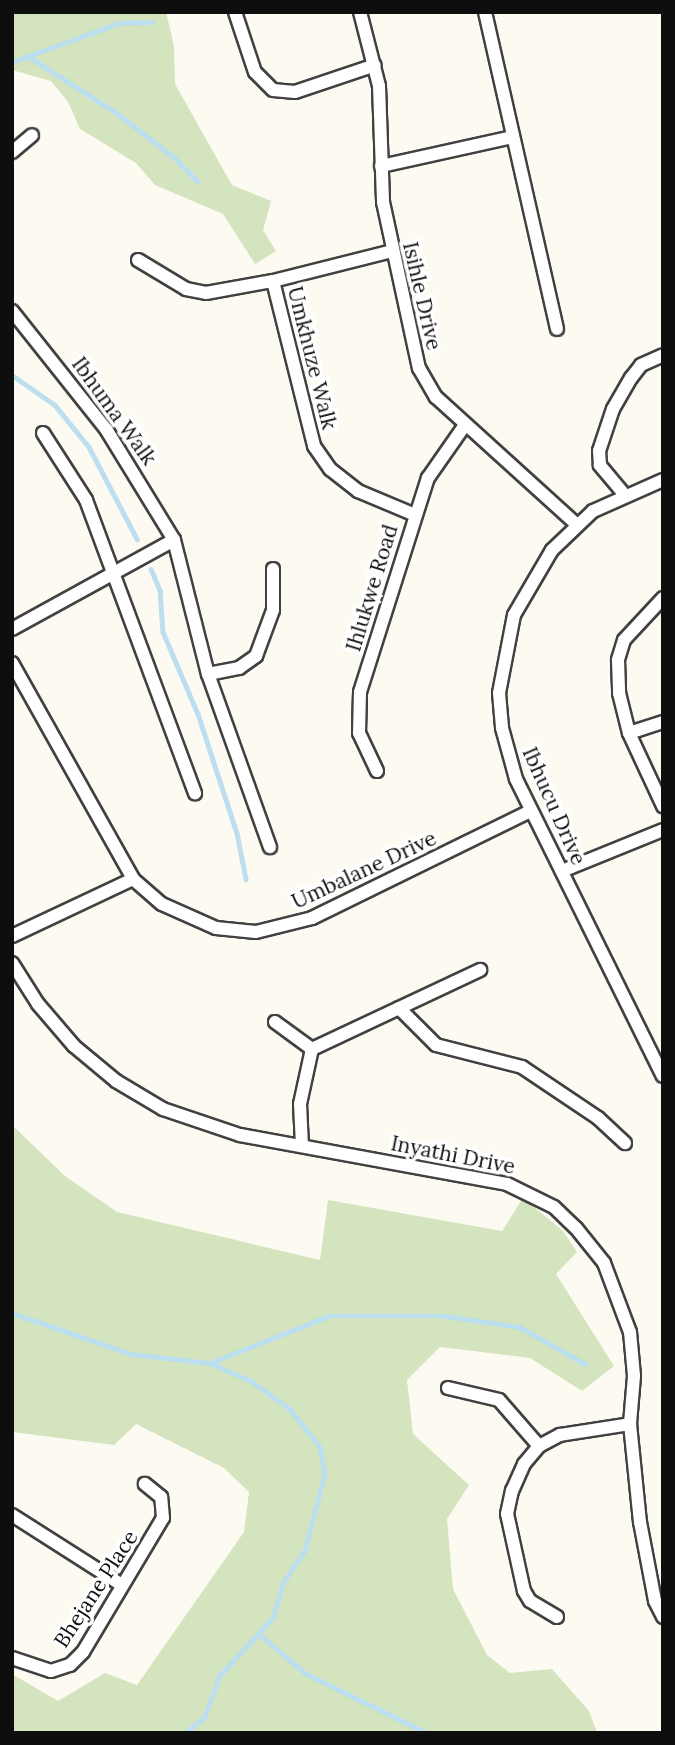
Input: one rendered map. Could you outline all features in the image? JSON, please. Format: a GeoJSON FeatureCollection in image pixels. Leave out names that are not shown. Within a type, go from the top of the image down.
{"type":"FeatureCollection","features":[{"type":"Feature","properties":{"kind":"street"},"geometry":{"type":"LineString","coordinates":[[235,12],[255,72],[273,90],[295,92],[375,65]]}},
{"type":"Feature","properties":{"kind":"street","name":"Isihle Drive"},"geometry":{"type":"LineString","coordinates":[[360,12],[375,65],[381,166],[392,251],[419,368],[436,397],[577,525]]}},
{"type":"Feature","properties":{"kind":"street"},"geometry":{"type":"LineString","coordinates":[[485,12],[557,329]]}},
{"type":"Feature","properties":{"kind":"street"},"geometry":{"type":"LineString","coordinates":[[12,152],[32,135]]}},
{"type":"Feature","properties":{"kind":"street"},"geometry":{"type":"LineString","coordinates":[[381,166],[513,137]]}},
{"type":"Feature","properties":{"kind":"street"},"geometry":{"type":"LineString","coordinates":[[138,260],[195,292],[273,281],[392,251]]}},
{"type":"Feature","properties":{"kind":"street","name":"Umkhuze Walk"},"geometry":{"type":"LineString","coordinates":[[273,281],[314,446],[330,469],[358,491],[415,515]]}},
{"type":"Feature","properties":{"kind":"street","name":"Ibhuma Walk"},"geometry":{"type":"LineString","coordinates":[[12,311],[106,429],[174,540],[208,674],[270,847]]}},
{"type":"Feature","properties":{"kind":"street"},"geometry":{"type":"LineString","coordinates":[[624,494],[603,470],[599,451],[613,409],[631,378],[641,365],[663,355]]}},
{"type":"Feature","properties":{"kind":"street","name":"Ihlukwe Road"},"geometry":{"type":"LineString","coordinates":[[377,771],[361,741],[357,712],[428,478],[465,425]]}},
{"type":"Feature","properties":{"kind":"street"},"geometry":{"type":"LineString","coordinates":[[43,433],[86,500],[195,793]]}},
{"type":"Feature","properties":{"kind":"street","name":"Ibhucu Drive"},"geometry":{"type":"LineString","coordinates":[[663,480],[624,494],[577,525],[529,584],[503,653],[502,728],[510,762],[530,811],[663,1076]]}},
{"type":"Feature","properties":{"kind":"street"},"geometry":{"type":"LineString","coordinates":[[12,629],[174,540]]}},
{"type":"Feature","properties":{"kind":"street"},"geometry":{"type":"LineString","coordinates":[[208,674],[239,668],[256,656],[273,610],[273,569]]}},
{"type":"Feature","properties":{"kind":"street"},"geometry":{"type":"LineString","coordinates":[[663,598],[620,648],[619,693],[629,733],[663,806]]}},
{"type":"Feature","properties":{"kind":"street","name":"Umbalane Drive"},"geometry":{"type":"LineString","coordinates":[[12,663],[133,879],[162,904],[206,925],[234,932],[274,929],[312,918],[530,811]]}},
{"type":"Feature","properties":{"kind":"street"},"geometry":{"type":"LineString","coordinates":[[629,733],[663,722]]}},
{"type":"Feature","properties":{"kind":"street"},"geometry":{"type":"LineString","coordinates":[[562,872],[663,830]]}},
{"type":"Feature","properties":{"kind":"street"},"geometry":{"type":"LineString","coordinates":[[12,936],[133,879]]}},
{"type":"Feature","properties":{"kind":"street","name":"Inyathi Drive"},"geometry":{"type":"LineString","coordinates":[[12,963],[38,1004],[74,1046],[139,1096],[214,1129],[507,1184],[554,1207],[604,1263],[624,1310],[634,1376],[630,1424],[640,1522],[663,1617]]}},
{"type":"Feature","properties":{"kind":"street"},"geometry":{"type":"LineString","coordinates":[[312,1049],[480,970]]}},
{"type":"Feature","properties":{"kind":"street"},"geometry":{"type":"LineString","coordinates":[[399,1008],[436,1045],[522,1067],[598,1118],[625,1143]]}},
{"type":"Feature","properties":{"kind":"street"},"geometry":{"type":"LineString","coordinates":[[275,1022],[312,1049]]}},
{"type":"Feature","properties":{"kind":"street"},"geometry":{"type":"LineString","coordinates":[[302,1146],[300,1104],[312,1049]]}},
{"type":"Feature","properties":{"kind":"street"},"geometry":{"type":"LineString","coordinates":[[448,1388],[499,1400],[539,1446]]}},
{"type":"Feature","properties":{"kind":"street"},"geometry":{"type":"LineString","coordinates":[[557,1617],[530,1601],[524,1591],[507,1514],[524,1464],[539,1446],[560,1435],[630,1424]]}},
{"type":"Feature","properties":{"kind":"street","name":"Bhejane Place"},"geometry":{"type":"LineString","coordinates":[[12,1658],[51,1671],[70,1665],[93,1637],[163,1518],[161,1497],[145,1484]]}},
{"type":"Feature","properties":{"kind":"street"},"geometry":{"type":"LineString","coordinates":[[12,1515],[122,1585]]}},
{"type":"Feature","properties":{"kind":"green space"},"geometry":{"type":"Polygon","coordinates":[[[12,12],[166,12],[174,46],[175,84],[232,185],[271,201],[263,230],[276,251],[255,264],[223,214],[155,185],[136,163],[80,129],[68,102],[51,81],[12,70],[12,12]]]}},
{"type":"Feature","properties":{"kind":"green space"},"geometry":{"type":"Polygon","coordinates":[[[12,1125],[65,1176],[117,1212],[320,1260],[328,1200],[502,1231],[523,1198],[563,1231],[577,1252],[556,1274],[614,1366],[582,1391],[530,1358],[440,1347],[407,1380],[413,1434],[469,1485],[447,1519],[453,1589],[487,1655],[510,1673],[552,1669],[589,1711],[597,1733],[12,1733],[12,1674],[58,1701],[105,1673],[137,1685],[244,1532],[249,1492],[224,1468],[136,1424],[114,1445],[12,1432],[12,1125]]]}},
{"type":"Feature","properties":{"kind":"waterway"},"geometry":{"type":"LineString","coordinates":[[12,62],[119,23],[152,22]]}},
{"type":"Feature","properties":{"kind":"waterway"},"geometry":{"type":"LineString","coordinates":[[29,57],[115,112],[175,158],[198,182]]}},
{"type":"Feature","properties":{"kind":"waterway"},"geometry":{"type":"LineString","coordinates":[[12,375],[55,405],[89,447],[137,539]]}},
{"type":"Feature","properties":{"kind":"waterway"},"geometry":{"type":"LineString","coordinates":[[151,569],[160,590],[163,632],[198,714],[237,833],[246,879]]}},
{"type":"Feature","properties":{"kind":"waterway"},"geometry":{"type":"LineString","coordinates":[[12,1313],[131,1354],[210,1363],[251,1381],[290,1409],[320,1447],[325,1474],[305,1551],[283,1584],[273,1618],[220,1676],[205,1717],[186,1733]]}},
{"type":"Feature","properties":{"kind":"waterway"},"geometry":{"type":"LineString","coordinates":[[210,1363],[329,1316],[445,1316],[520,1327],[585,1364]]}},
{"type":"Feature","properties":{"kind":"waterway"},"geometry":{"type":"LineString","coordinates":[[259,1634],[305,1673],[427,1733]]}}]}
